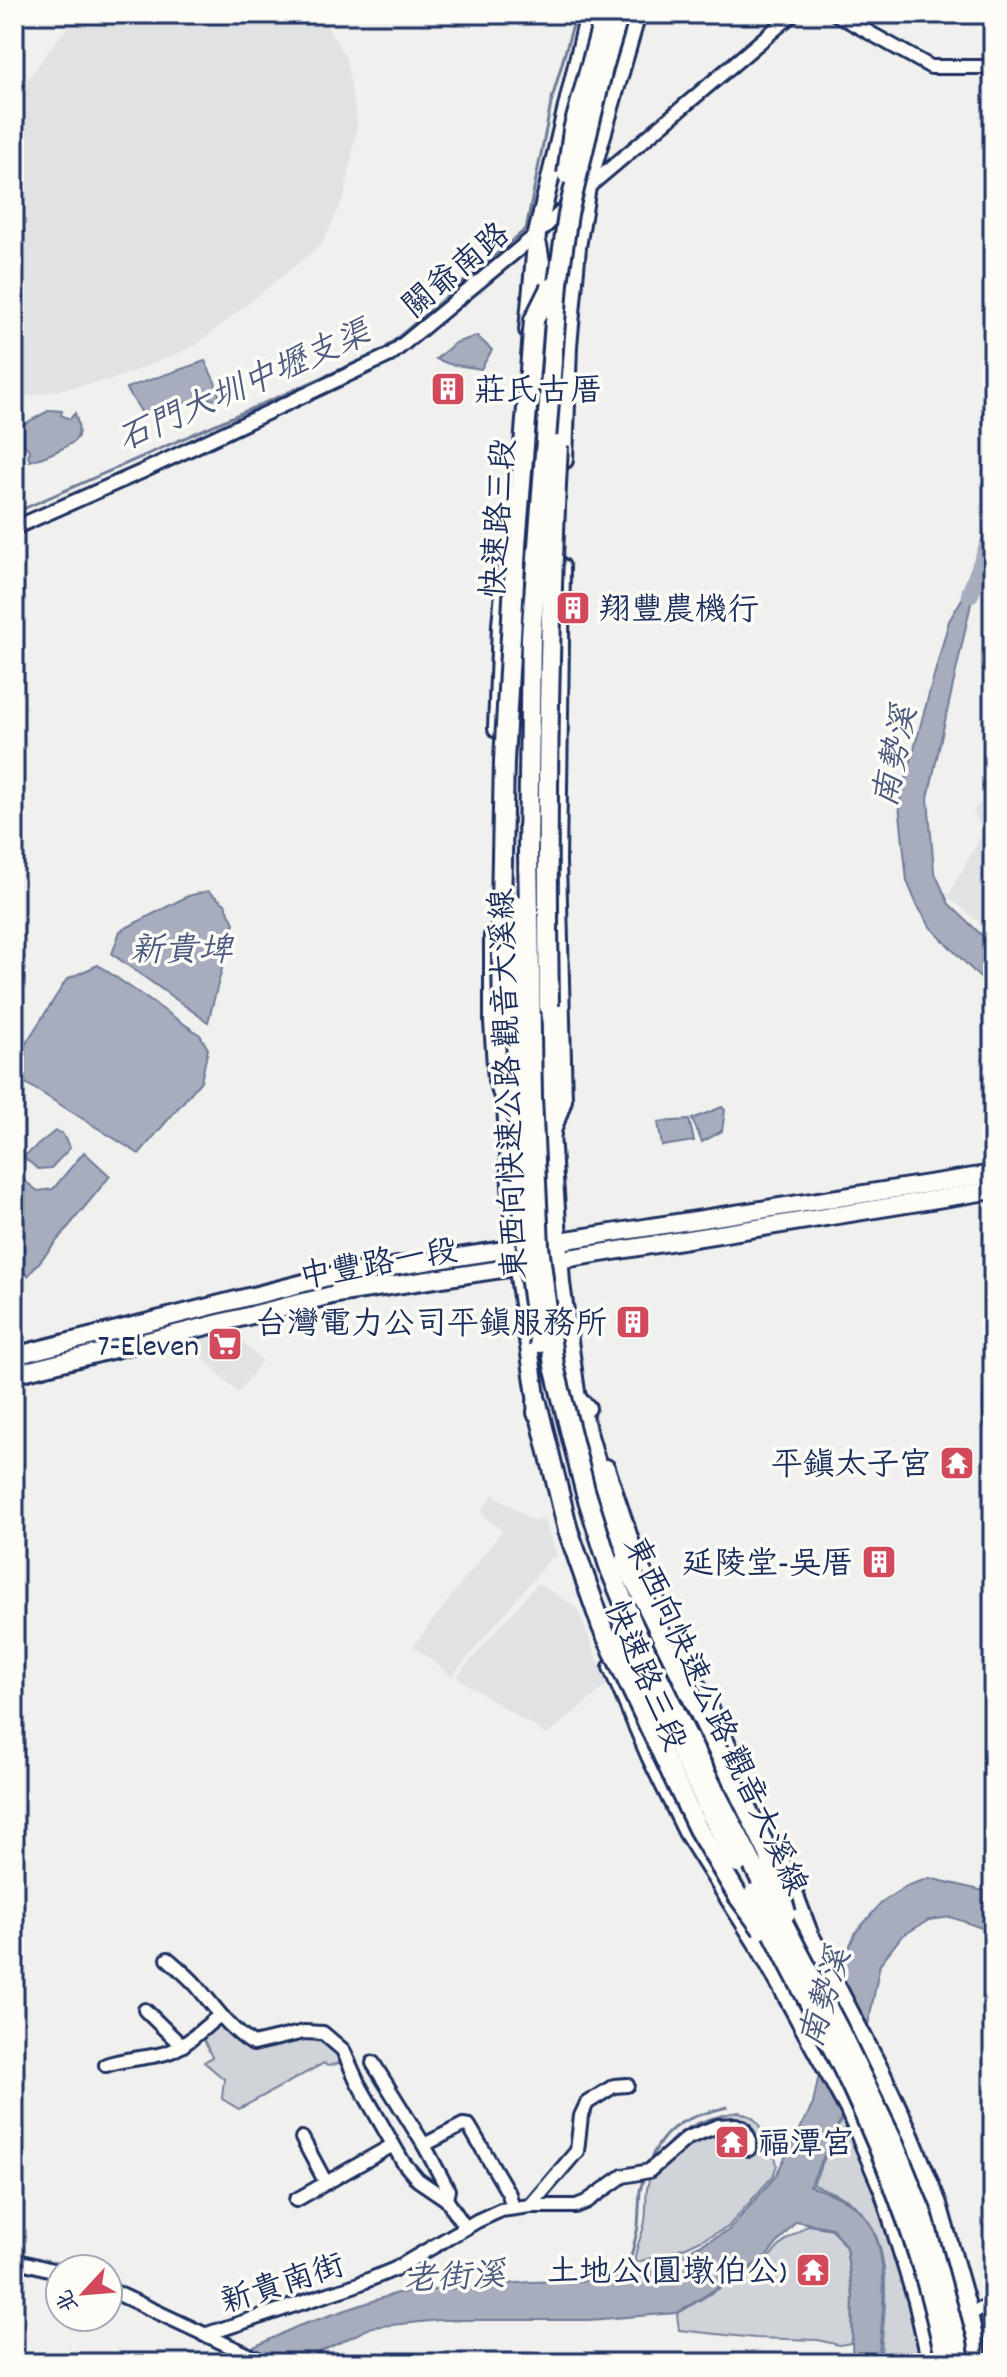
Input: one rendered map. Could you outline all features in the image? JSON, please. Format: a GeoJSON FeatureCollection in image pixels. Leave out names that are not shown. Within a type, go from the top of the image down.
{"type":"FeatureCollection","features":[{"type":"Feature","properties":{"kind":"highway","name":"東西向快速公路 觀音大溪線"},"geometry":{"type":"LineString","coordinates":[[605,14],[573,130],[550,288],[520,706],[516,969],[524,1226],[532,1300],[542,1359],[581,1512],[619,1623],[792,1958],[893,2142],[923,2216],[960,2363]]}},
{"type":"Feature","properties":{"kind":"highway","name":"東西向快速公路 觀音大溪線"},"geometry":{"type":"LineString","coordinates":[[619,14],[568,214],[558,283],[531,637],[528,851],[535,1176],[539,1246],[554,1366],[585,1490],[610,1569],[634,1627],[792,1958],[903,2206],[935,2316],[934,2362]]}},
{"type":"Feature","properties":{"kind":"highway"},"geometry":{"type":"LineString","coordinates":[[506,1105],[501,906],[504,761],[515,560],[534,320],[550,288]]}},
{"type":"Feature","properties":{"kind":"highway"},"geometry":{"type":"LineString","coordinates":[[551,1134],[546,793],[550,594],[559,438],[553,345]]}},
{"type":"Feature","properties":{"kind":"highway"},"geometry":{"type":"LineString","coordinates":[[577,1399],[625,1561],[769,1854],[792,1958]]}},
{"type":"Feature","properties":{"kind":"highway"},"geometry":{"type":"LineString","coordinates":[[537,1403],[568,1530],[602,1627],[698,1829],[738,1896],[792,1958]]}},
{"type":"Feature","properties":{"kind":"main road","name":"快速路三段"},"geometry":{"type":"LineString","coordinates":[[589,14],[537,234],[509,625],[493,1022],[497,1080],[506,1105],[515,1248],[537,1403],[534,1423],[557,1519],[585,1604],[668,1773],[687,1832],[760,1948],[849,2110],[883,2190],[934,2362]]}},
{"type":"Feature","properties":{"kind":"main road","name":"快速路三段"},"geometry":{"type":"LineString","coordinates":[[637,14],[587,187],[571,310],[561,551],[557,862],[563,1100],[551,1134],[558,1242],[577,1399],[586,1406],[635,1556],[786,1872],[809,1933]]}},
{"type":"Feature","properties":{"kind":"main road","name":"中豐路一段"},"geometry":{"type":"LineString","coordinates":[[14,1356],[332,1276],[993,1174]]}},
{"type":"Feature","properties":{"kind":"main road","name":"中豐路一段"},"geometry":{"type":"LineString","coordinates":[[14,1374],[336,1294],[993,1190]]}},
{"type":"Feature","properties":{"kind":"main road"},"geometry":{"type":"LineString","coordinates":[[136,1325],[142,1343]]}},
{"type":"Feature","properties":{"kind":"main road"},"geometry":{"type":"LineString","coordinates":[[809,1933],[907,2128],[938,2204],[969,2313],[979,2363]]}},
{"type":"Feature","properties":{"kind":"street","name":"關爺南路"},"geometry":{"type":"LineString","coordinates":[[14,528],[371,366],[422,329],[537,234],[587,187],[793,14]]}},
{"type":"Feature","properties":{"kind":"street"},"geometry":{"type":"LineString","coordinates":[[836,14],[931,67],[982,67]]}},
{"type":"Feature","properties":{"kind":"street","name":"快速路三段"},"geometry":{"type":"LineString","coordinates":[[551,1134],[544,1094],[536,862],[539,627],[562,320],[571,310]]}},
{"type":"Feature","properties":{"kind":"street"},"geometry":{"type":"LineString","coordinates":[[509,625],[561,627]]}},
{"type":"Feature","properties":{"kind":"street"},"geometry":{"type":"LineString","coordinates":[[501,860],[557,862]]}},
{"type":"Feature","properties":{"kind":"street","name":"快速路三段"},"geometry":{"type":"LineString","coordinates":[[577,1399],[575,1420],[613,1554],[769,1875],[809,1933]]}},
{"type":"Feature","properties":{"kind":"street"},"geometry":{"type":"LineString","coordinates":[[668,1773],[708,1753],[725,1740]]}},
{"type":"Feature","properties":{"kind":"street"},"geometry":{"type":"LineString","coordinates":[[168,1959],[194,1983],[219,2016],[238,2035],[253,2044],[304,2032],[323,2033],[343,2050],[393,2145],[418,2180],[446,2199],[465,2227]]}},
{"type":"Feature","properties":{"kind":"street"},"geometry":{"type":"LineString","coordinates":[[145,2010],[182,2046]]}},
{"type":"Feature","properties":{"kind":"street"},"geometry":{"type":"LineString","coordinates":[[106,2065],[143,2055],[162,2054],[182,2046],[219,2016]]}},
{"type":"Feature","properties":{"kind":"street"},"geometry":{"type":"LineString","coordinates":[[373,2063],[424,2145],[448,2190],[446,2199]]}},
{"type":"Feature","properties":{"kind":"street"},"geometry":{"type":"LineString","coordinates":[[530,2206],[577,2151],[581,2116],[587,2103],[614,2086],[627,2085]]}},
{"type":"Feature","properties":{"kind":"street","name":"新貴南街"},"geometry":{"type":"LineString","coordinates":[[204,2335],[395,2269],[465,2227],[501,2210],[530,2206],[576,2206],[601,2194],[623,2176],[644,2172],[687,2138],[718,2126],[727,2124],[743,2128],[749,2138],[749,2149]]}},
{"type":"Feature","properties":{"kind":"street"},"geometry":{"type":"LineString","coordinates":[[424,2145],[463,2125],[469,2126],[509,2194],[513,2208]]}},
{"type":"Feature","properties":{"kind":"street"},"geometry":{"type":"LineString","coordinates":[[302,2138],[326,2183]]}},
{"type":"Feature","properties":{"kind":"street"},"geometry":{"type":"LineString","coordinates":[[296,2200],[393,2145]]}},
{"type":"Feature","properties":{"kind":"street"},"geometry":{"type":"LineString","coordinates":[[14,2260],[44,2268]]}},
{"type":"Feature","properties":{"kind":"street"},"geometry":{"type":"LineString","coordinates":[[124,2297],[266,2363]]}},
{"type":"Feature","properties":{"kind":"street"},"geometry":{"type":"LineString","coordinates":[[934,2362],[969,2313],[993,2305]]}},
{"type":"Feature","properties":{"kind":"shaded area"},"geometry":{"type":"Polygon","coordinates":[[[77,14],[319,14],[346,58],[357,124],[345,195],[322,244],[195,346],[114,379],[14,399],[14,97],[77,14]]]}},
{"type":"Feature","properties":{"kind":"shaded area"},"geometry":{"type":"Polygon","coordinates":[[[993,799],[993,934],[948,896],[983,833],[973,810],[993,799]]]}},
{"type":"Feature","properties":{"kind":"shaded area"},"geometry":{"type":"Polygon","coordinates":[[[226,1326],[262,1361],[238,1393],[203,1358],[193,1335],[226,1326]]]}},
{"type":"Feature","properties":{"kind":"shaded area"},"geometry":{"type":"Polygon","coordinates":[[[493,1494],[532,1520],[544,1518],[557,1556],[550,1559],[452,1676],[413,1646],[502,1531],[481,1513],[493,1494]]]}},
{"type":"Feature","properties":{"kind":"shaded area"},"geometry":{"type":"Polygon","coordinates":[[[538,1583],[577,1608],[607,1685],[547,1735],[456,1677],[538,1583]]]}},
{"type":"Feature","properties":{"kind":"shaded area"},"geometry":{"type":"Polygon","coordinates":[[[217,2023],[249,2049],[311,2038],[333,2049],[344,2062],[327,2066],[324,2063],[239,2109],[222,2099],[224,2079],[204,2062],[212,2057],[203,2038],[217,2023]]]}},
{"type":"Feature","properties":{"kind":"shaded area"},"geometry":{"type":"Polygon","coordinates":[[[739,2112],[757,2122],[775,2156],[777,2165],[773,2176],[727,2228],[686,2247],[635,2263],[645,2221],[648,2184],[661,2153],[681,2132],[693,2125],[739,2112]]]}},
{"type":"Feature","properties":{"kind":"shaded area"},"geometry":{"type":"Polygon","coordinates":[[[845,2112],[899,2263],[920,2356],[913,2363],[880,2363],[885,2278],[876,2237],[867,2218],[848,2200],[813,2184],[845,2112]]]}},
{"type":"Feature","properties":{"kind":"shaded area"},"geometry":{"type":"Polygon","coordinates":[[[808,2225],[832,2229],[846,2248],[853,2297],[852,2343],[839,2345],[818,2340],[755,2338],[679,2330],[677,2314],[766,2260],[787,2239],[808,2225]]]}},
{"type":"Feature","properties":{"kind":"water"},"geometry":{"type":"Polygon","coordinates":[[[477,336],[492,350],[481,369],[436,359],[455,343],[477,336]]]}},
{"type":"Feature","properties":{"kind":"water"},"geometry":{"type":"Polygon","coordinates":[[[205,361],[220,398],[215,400],[204,397],[144,416],[126,388],[205,361]]]}},
{"type":"Feature","properties":{"kind":"water"},"geometry":{"type":"Polygon","coordinates":[[[50,410],[62,411],[61,415],[70,419],[75,413],[77,438],[48,455],[30,461],[30,451],[17,437],[22,435],[19,427],[50,410]]]}},
{"type":"Feature","properties":{"kind":"water"},"geometry":{"type":"Polygon","coordinates":[[[978,572],[928,798],[934,871],[949,904],[993,946],[993,991],[931,928],[917,905],[907,881],[899,804],[949,621],[978,572]]]}},
{"type":"Feature","properties":{"kind":"water","name":"新貴埤"},"geometry":{"type":"Polygon","coordinates":[[[208,891],[225,904],[234,923],[208,1022],[112,954],[120,931],[188,896],[208,891]]]}},
{"type":"Feature","properties":{"kind":"water"},"geometry":{"type":"Polygon","coordinates":[[[98,965],[200,1035],[208,1049],[201,1081],[139,1154],[16,1077],[14,1062],[67,979],[98,965]]]}},
{"type":"Feature","properties":{"kind":"water"},"geometry":{"type":"Polygon","coordinates":[[[722,1107],[725,1110],[722,1131],[702,1142],[692,1119],[722,1107]]]}},
{"type":"Feature","properties":{"kind":"water"},"geometry":{"type":"Polygon","coordinates":[[[689,1120],[694,1141],[662,1146],[658,1122],[689,1120]]]}},
{"type":"Feature","properties":{"kind":"water"},"geometry":{"type":"Polygon","coordinates":[[[55,1131],[62,1133],[70,1148],[51,1168],[38,1169],[23,1157],[55,1131]]]}},
{"type":"Feature","properties":{"kind":"water"},"geometry":{"type":"Polygon","coordinates":[[[84,1152],[110,1176],[28,1276],[14,1263],[14,1173],[38,1191],[53,1189],[84,1152]]]}},
{"type":"Feature","properties":{"kind":"water"},"geometry":{"type":"Polygon","coordinates":[[[993,1355],[993,1456],[986,1428],[983,1394],[993,1355]]]}},
{"type":"Feature","properties":{"kind":"water"},"geometry":{"type":"Polygon","coordinates":[[[929,1878],[993,1893],[993,1932],[951,1917],[929,1920],[902,1936],[880,1964],[869,2021],[839,2123],[810,2186],[850,2203],[865,2217],[875,2235],[883,2277],[878,2363],[852,2363],[853,2296],[846,2247],[832,2228],[796,2221],[765,2258],[677,2313],[589,2320],[440,2320],[372,2327],[297,2363],[220,2363],[298,2326],[397,2293],[530,2282],[609,2280],[688,2251],[728,2231],[775,2177],[813,2104],[841,1965],[856,1932],[883,1901],[907,1886],[929,1878]]]}},
{"type":"Feature","properties":{"kind":"waterway","name":"石門大圳中壢支渠"},"geometry":{"type":"LineString","coordinates":[[14,513],[382,351],[526,229],[552,99],[576,14]]}},
{"type":"Feature","properties":{"kind":"waterway","name":"南勢溪"},"geometry":{"type":"LineString","coordinates":[[970,594],[993,533]]}},
{"type":"Feature","properties":{"kind":"waterway"},"geometry":{"type":"LineString","coordinates":[[648,2165],[662,2140],[679,2124],[727,2107]]}},
{"type":"Feature","properties":{"kind":"waterway"},"geometry":{"type":"LineString","coordinates":[[627,2274],[638,2227],[644,2176]]}},
{"type":"Feature","properties":{"kind":"place","name":"莊氏古厝"},"geometry":{"type":"Point","coordinates":[448,389]}},
{"type":"Feature","properties":{"kind":"place","name":"翔豐農機行"},"geometry":{"type":"Point","coordinates":[573,608]}},
{"type":"Feature","properties":{"kind":"place","name":"台灣電力公司平鎮服務所"},"geometry":{"type":"Point","coordinates":[633,1322]}},
{"type":"Feature","properties":{"kind":"place","name":"7-Eleven"},"geometry":{"type":"Point","coordinates":[225,1344]}},
{"type":"Feature","properties":{"kind":"place","name":"平鎮太子宮"},"geometry":{"type":"Point","coordinates":[957,1463]}},
{"type":"Feature","properties":{"kind":"place","name":"延陵堂-吳厝"},"geometry":{"type":"Point","coordinates":[879,1562]}},
{"type":"Feature","properties":{"kind":"place","name":"福潭宮"},"geometry":{"type":"Point","coordinates":[732,2142]}},
{"type":"Feature","properties":{"kind":"place","name":"土地公(圓墩伯公)"},"geometry":{"type":"Point","coordinates":[813,2270]}},
{"type":"Feature","properties":{"kind":"water label","name":"老街溪"},"geometry":{"type":"Point","coordinates":[454,2275]}}]}
